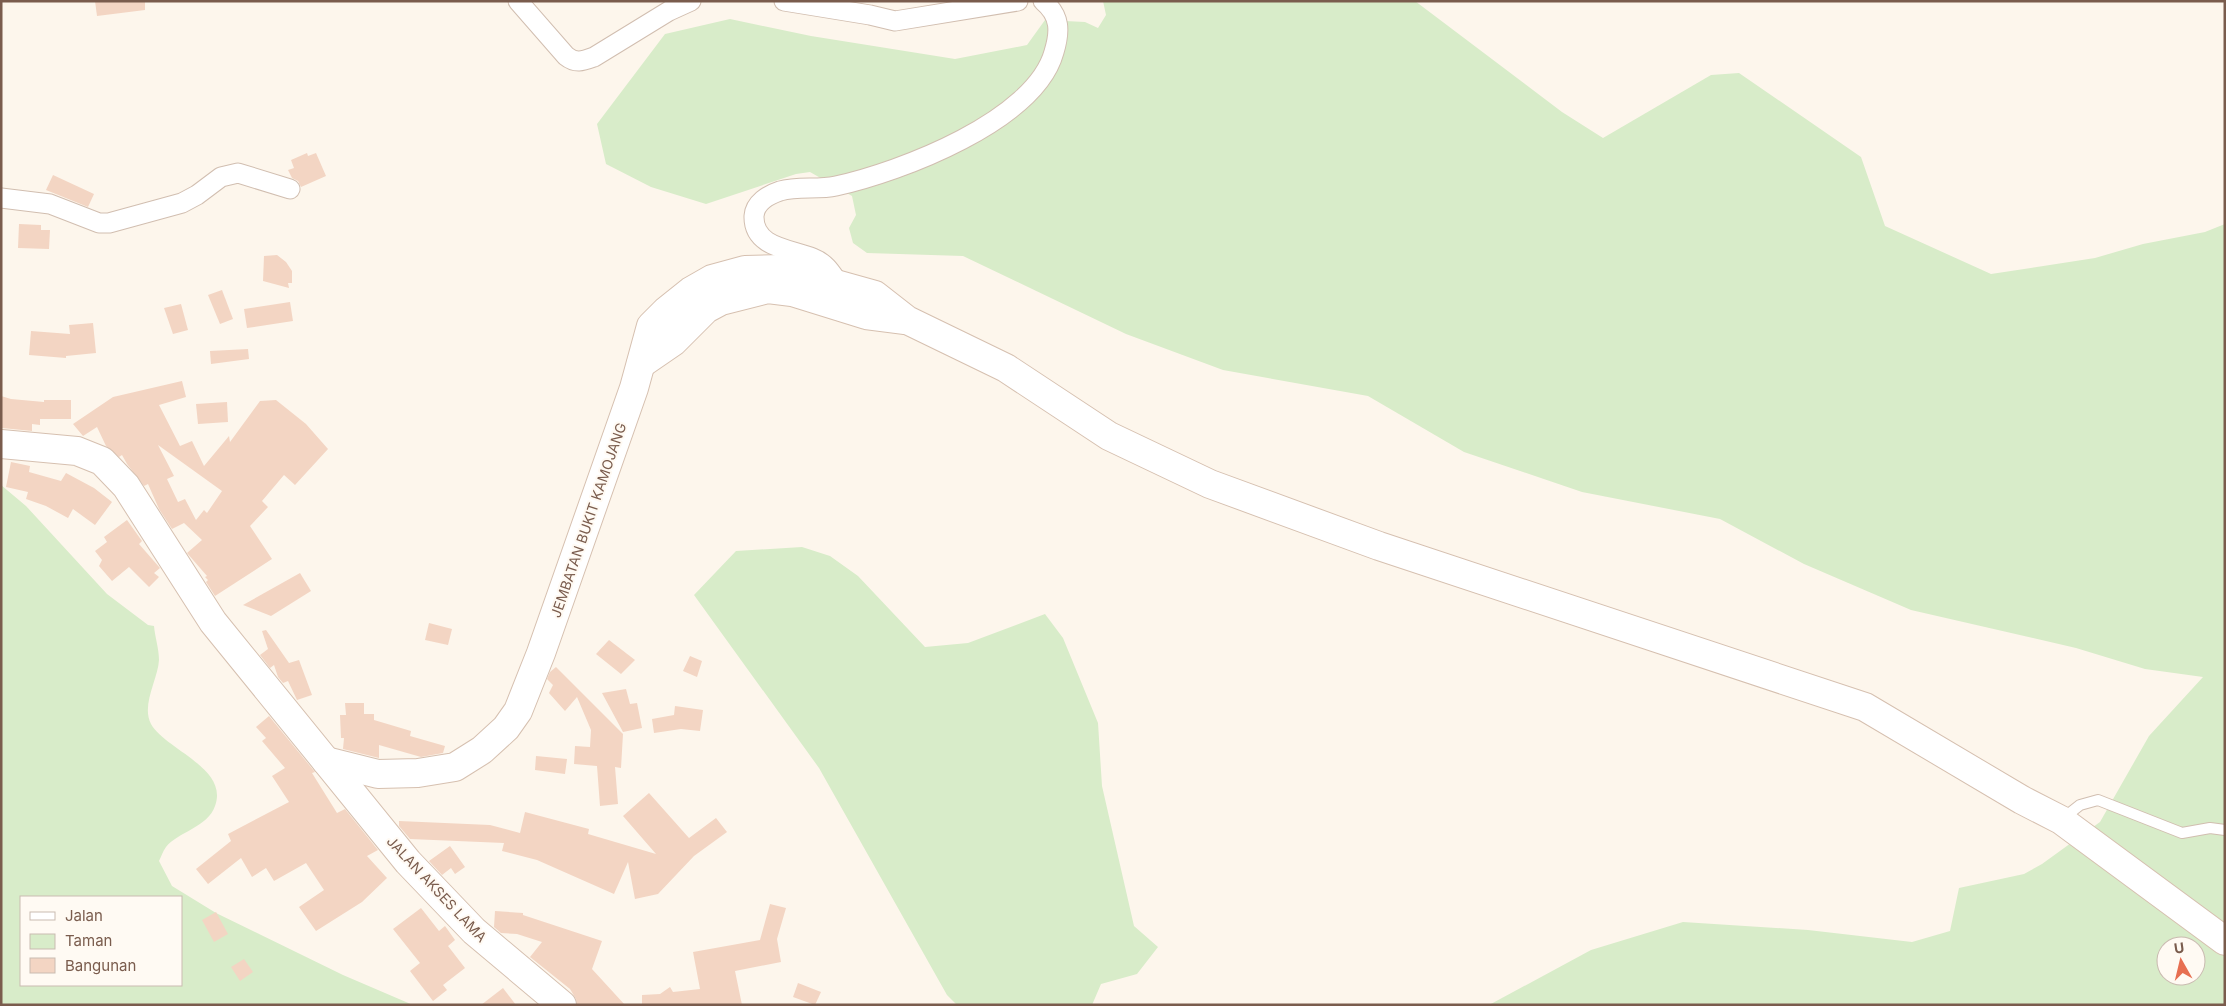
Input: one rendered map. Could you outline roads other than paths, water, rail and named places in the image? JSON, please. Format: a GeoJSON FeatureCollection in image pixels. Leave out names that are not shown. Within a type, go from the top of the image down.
{"type":"FeatureCollection","features":[{"type":"Feature","properties":{"kind":"main road","name":"JEMBATAN BUKIT KAMOJANG"},"geometry":{"type":"LineString","coordinates":[[326,761],[378,774],[418,773],[455,767],[482,750],[506,728],[518,711],[541,653],[638,376],[651,326],[691,291],[712,279],[745,270],[782,269],[875,295],[907,320]]}},
{"type":"Feature","properties":{"kind":"main road"},"geometry":{"type":"LineString","coordinates":[[638,376],[706,309],[721,301],[768,289],[792,292],[866,315],[907,320],[1006,368],[1109,436],[1210,484],[1379,546],[1865,707],[2022,800],[2061,820],[2225,941]]}},
{"type":"Feature","properties":{"kind":"main road","name":"JALAN AKSES LAMA"},"geometry":{"type":"LineString","coordinates":[[1,444],[77,450],[102,462],[126,486],[213,622],[408,862],[474,931],[562,1005]]}},
{"type":"Feature","properties":{"kind":"street"},"geometry":{"type":"LineString","coordinates":[[518,1],[566,56],[572,61],[580,62],[594,58],[669,11],[691,1]]}},
{"type":"Feature","properties":{"kind":"street"},"geometry":{"type":"LineString","coordinates":[[784,1],[895,21],[1018,1]]}},
{"type":"Feature","properties":{"kind":"street"},"geometry":{"type":"LineString","coordinates":[[839,284],[827,266],[814,258],[779,249],[764,238],[757,231],[754,218],[759,204],[766,197],[780,191],[834,187],[878,175],[970,135],[1009,111],[1036,86],[1052,62],[1059,36],[1058,21],[1051,8],[1043,1]]}},
{"type":"Feature","properties":{"kind":"street"},"geometry":{"type":"LineString","coordinates":[[1,198],[50,204],[99,223],[109,223],[182,203],[198,195],[221,177],[238,173],[290,189]]}},
{"type":"Feature","properties":{"kind":"lane"},"geometry":{"type":"LineString","coordinates":[[2061,820],[2080,805],[2098,800],[2182,833],[2210,828],[2225,830]]}}]}
